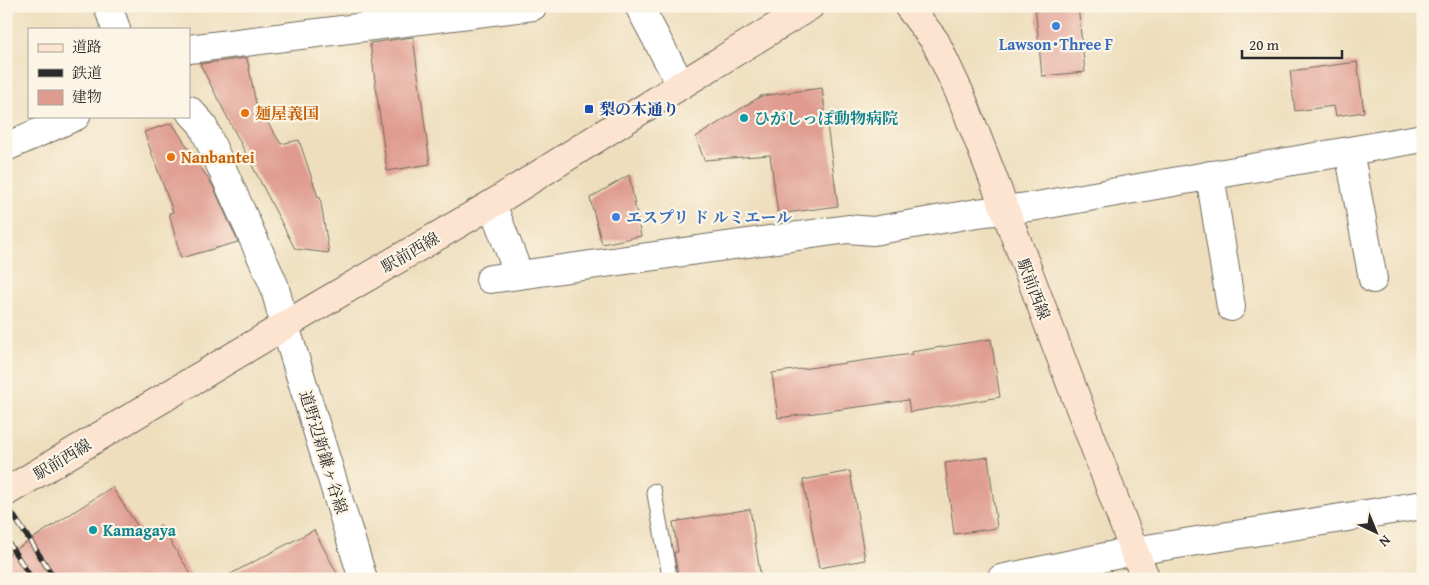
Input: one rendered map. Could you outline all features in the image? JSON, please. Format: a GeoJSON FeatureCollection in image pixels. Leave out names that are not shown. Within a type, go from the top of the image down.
{"type":"FeatureCollection","features":[{"type":"Feature","properties":{"kind":"street"},"geometry":{"type":"LineString","coordinates":[[108,6],[116,28]]}},
{"type":"Feature","properties":{"kind":"street"},"geometry":{"type":"LineString","coordinates":[[190,49],[533,6]]}},
{"type":"Feature","properties":{"kind":"street"},"geometry":{"type":"LineString","coordinates":[[639,6],[681,85]]}},
{"type":"Feature","properties":{"kind":"street","name":"駅前西線"},"geometry":{"type":"LineString","coordinates":[[6,492],[492,204],[810,6]]}},
{"type":"Feature","properties":{"kind":"street","name":"駅前西線"},"geometry":{"type":"LineString","coordinates":[[908,6],[936,41],[961,96],[1146,579]]}},
{"type":"Feature","properties":{"kind":"street","name":"道野辺新鎌ヶ谷線"},"geometry":{"type":"LineString","coordinates":[[190,111],[202,124],[274,285],[364,579]]}},
{"type":"Feature","properties":{"kind":"street"},"geometry":{"type":"LineString","coordinates":[[6,148],[72,118]]}},
{"type":"Feature","properties":{"kind":"street"},"geometry":{"type":"LineString","coordinates":[[490,279],[848,229],[873,231],[977,213],[1037,206],[1423,138]]}},
{"type":"Feature","properties":{"kind":"street"},"geometry":{"type":"LineString","coordinates":[[1349,151],[1373,279]]}},
{"type":"Feature","properties":{"kind":"street"},"geometry":{"type":"LineString","coordinates":[[1210,175],[1231,307]]}},
{"type":"Feature","properties":{"kind":"street"},"geometry":{"type":"LineString","coordinates":[[492,204],[519,275]]}},
{"type":"Feature","properties":{"kind":"street"},"geometry":{"type":"LineString","coordinates":[[1000,579],[1134,551],[1423,505]]}},
{"type":"Feature","properties":{"kind":"lane"},"geometry":{"type":"LineString","coordinates":[[654,491],[670,579]]}},
{"type":"Feature","properties":{"kind":"building"},"geometry":{"type":"Polygon","coordinates":[[[1035,6],[1078,6],[1085,72],[1042,76],[1035,6]]]}},
{"type":"Feature","properties":{"kind":"building"},"geometry":{"type":"Polygon","coordinates":[[[413,37],[430,164],[387,171],[370,43],[413,37]]]}},
{"type":"Feature","properties":{"kind":"building"},"geometry":{"type":"Polygon","coordinates":[[[247,58],[256,104],[281,144],[299,140],[318,197],[320,197],[329,253],[295,249],[200,64],[247,58]]]}},
{"type":"Feature","properties":{"kind":"building"},"geometry":{"type":"Polygon","coordinates":[[[1357,62],[1364,112],[1336,116],[1334,106],[1295,111],[1290,71],[1357,62]]]}},
{"type":"Feature","properties":{"kind":"building"},"geometry":{"type":"Polygon","coordinates":[[[822,88],[838,206],[778,214],[770,155],[704,160],[696,137],[761,96],[822,88]]]}},
{"type":"Feature","properties":{"kind":"building"},"geometry":{"type":"Polygon","coordinates":[[[172,123],[214,188],[238,242],[181,258],[169,213],[173,212],[144,132],[172,123]]]}},
{"type":"Feature","properties":{"kind":"building","name":"エスプリ ド ルミエール"},"geometry":{"type":"Polygon","coordinates":[[[629,175],[641,236],[602,244],[590,198],[629,175]]]}},
{"type":"Feature","properties":{"kind":"building"},"geometry":{"type":"Polygon","coordinates":[[[991,339],[1000,397],[910,412],[908,400],[778,418],[772,373],[912,354],[911,352],[991,339]]]}},
{"type":"Feature","properties":{"kind":"building"},"geometry":{"type":"Polygon","coordinates":[[[988,457],[997,528],[954,534],[945,463],[988,457]]]}},
{"type":"Feature","properties":{"kind":"building"},"geometry":{"type":"Polygon","coordinates":[[[850,471],[865,560],[819,568],[803,480],[850,471]]]}},
{"type":"Feature","properties":{"kind":"building","name":"Kamagaya"},"geometry":{"type":"Polygon","coordinates":[[[112,487],[144,536],[160,525],[194,579],[6,579],[6,556],[112,487]]]}},
{"type":"Feature","properties":{"kind":"building"},"geometry":{"type":"Polygon","coordinates":[[[750,509],[761,579],[679,579],[674,552],[678,552],[673,522],[750,509]]]}},
{"type":"Feature","properties":{"kind":"building"},"geometry":{"type":"Polygon","coordinates":[[[314,530],[340,579],[221,579],[314,530]]]}},
{"type":"Feature","properties":{"kind":"railway"},"geometry":{"type":"LineString","coordinates":[[6,504],[55,579]]}},
{"type":"Feature","properties":{"kind":"railway"},"geometry":{"type":"LineString","coordinates":[[6,539],[32,579]]}},
{"type":"Feature","properties":{"kind":"place","name":"Lawson･Three F"},"geometry":{"type":"Point","coordinates":[1056,26]}},
{"type":"Feature","properties":{"kind":"place","name":"梨の木通り"},"geometry":{"type":"Point","coordinates":[589,109]}},
{"type":"Feature","properties":{"kind":"place","name":"麺屋義国"},"geometry":{"type":"Point","coordinates":[245,113]}},
{"type":"Feature","properties":{"kind":"place","name":"ひがしっぽ動物病院"},"geometry":{"type":"Point","coordinates":[744,118]}},
{"type":"Feature","properties":{"kind":"place","name":"Nanbantei"},"geometry":{"type":"Point","coordinates":[171,157]}},
{"type":"Feature","properties":{"kind":"place","name":"エスプリ ド ルミエール"},"geometry":{"type":"Point","coordinates":[616,217]}},
{"type":"Feature","properties":{"kind":"place","name":"Kamagaya"},"geometry":{"type":"Point","coordinates":[93,530]}}]}
